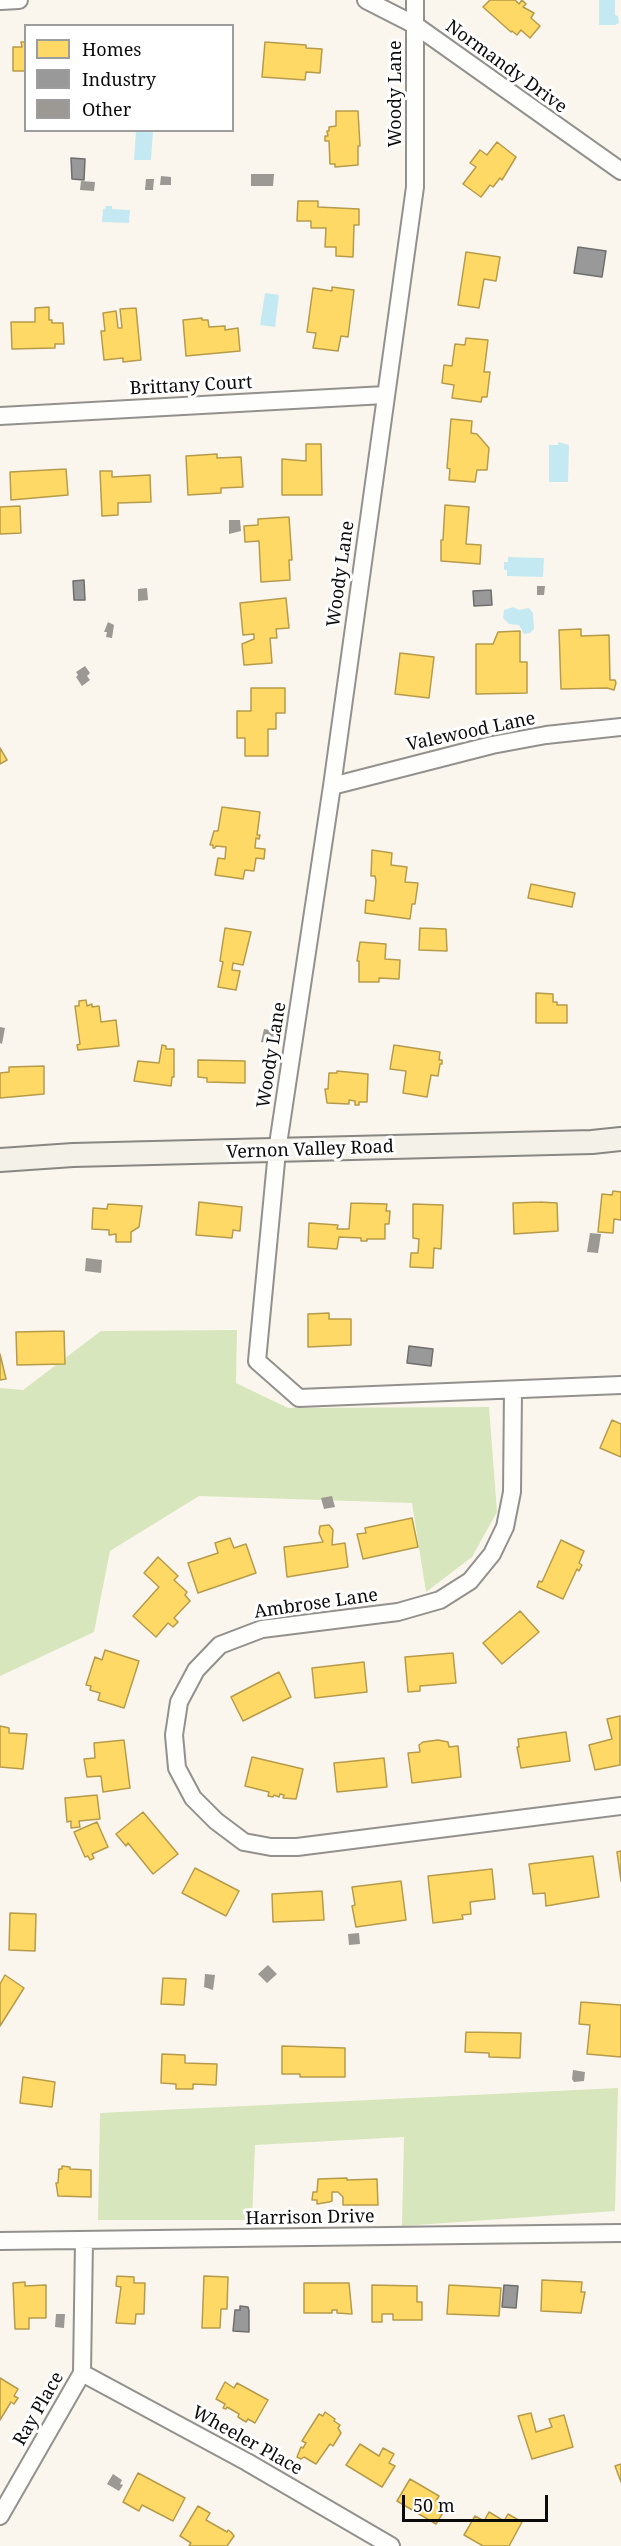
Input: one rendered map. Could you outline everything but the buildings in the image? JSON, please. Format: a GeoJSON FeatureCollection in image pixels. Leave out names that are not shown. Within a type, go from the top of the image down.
{"type":"FeatureCollection","features":[{"type":"Feature","properties":{"kind":"main road","name":"Vernon Valley Road"},"geometry":{"type":"LineString","coordinates":[[0,1160],[73,1155],[592,1142],[621,1139]]}},
{"type":"Feature","properties":{"kind":"street"},"geometry":{"type":"LineString","coordinates":[[0,1],[19,0]]}},
{"type":"Feature","properties":{"kind":"street","name":"Normandy Drive"},"geometry":{"type":"LineString","coordinates":[[366,0],[415,25],[621,171]]}},
{"type":"Feature","properties":{"kind":"street","name":"Woody Lane"},"geometry":{"type":"LineString","coordinates":[[277,1151],[332,786],[385,395],[405,273],[415,187],[415,0]]}},
{"type":"Feature","properties":{"kind":"street","name":"Brittany Court"},"geometry":{"type":"LineString","coordinates":[[0,416],[385,395]]}},
{"type":"Feature","properties":{"kind":"street","name":"Valewood Lane"},"geometry":{"type":"LineString","coordinates":[[332,786],[492,746],[546,735],[621,727]]}},
{"type":"Feature","properties":{"kind":"street"},"geometry":{"type":"LineString","coordinates":[[277,1151],[257,1361],[299,1398],[621,1385]]}},
{"type":"Feature","properties":{"kind":"street","name":"Ambrose Lane"},"geometry":{"type":"LineString","coordinates":[[513,1391],[512,1492],[505,1527],[492,1554],[470,1581],[440,1600],[398,1612],[261,1629],[220,1645],[196,1670],[179,1702],[174,1735],[177,1768],[193,1798],[216,1821],[244,1842],[271,1847],[297,1846],[621,1806]]}},
{"type":"Feature","properties":{"kind":"street","name":"Harrison Drive"},"geometry":{"type":"LineString","coordinates":[[0,2241],[621,2233]]}},
{"type":"Feature","properties":{"kind":"street","name":"Ray Place"},"geometry":{"type":"LineString","coordinates":[[0,2516],[82,2373],[84,2241]]}},
{"type":"Feature","properties":{"kind":"street","name":"Wheeler Place"},"geometry":{"type":"LineString","coordinates":[[82,2373],[248,2463],[391,2546]]}},
{"type":"Feature","properties":{"kind":"green space"},"geometry":{"type":"Polygon","coordinates":[[[237,1330],[236,1383],[288,1408],[489,1407],[497,1512],[472,1557],[426,1592],[412,1503],[199,1496],[110,1551],[94,1632],[0,1676],[0,1388],[23,1390],[101,1331],[237,1330]]]}},
{"type":"Feature","properties":{"kind":"green space"},"geometry":{"type":"Polygon","coordinates":[[[618,2088],[615,2211],[402,2226],[404,2137],[255,2145],[252,2220],[98,2220],[100,2113],[618,2088]]]}},
{"type":"Feature","properties":{"kind":"water"},"geometry":{"type":"Polygon","coordinates":[[[599,0],[615,0],[615,15],[618,16],[619,23],[599,25],[599,0]]]}},
{"type":"Feature","properties":{"kind":"water"},"geometry":{"type":"Polygon","coordinates":[[[136,132],[153,132],[151,160],[134,160],[136,132]]]}},
{"type":"Feature","properties":{"kind":"water"},"geometry":{"type":"Polygon","coordinates":[[[106,206],[112,206],[112,209],[130,210],[129,223],[102,222],[103,209],[106,206]]]}},
{"type":"Feature","properties":{"kind":"water"},"geometry":{"type":"Polygon","coordinates":[[[265,293],[279,295],[275,327],[260,325],[265,293]]]}},
{"type":"Feature","properties":{"kind":"water"},"geometry":{"type":"Polygon","coordinates":[[[558,442],[569,445],[568,482],[549,482],[549,445],[558,445],[558,442]]]}},
{"type":"Feature","properties":{"kind":"water"},"geometry":{"type":"Polygon","coordinates":[[[508,557],[544,558],[543,577],[507,576],[504,562],[508,562],[508,557]]]}},
{"type":"Feature","properties":{"kind":"water"},"geometry":{"type":"Polygon","coordinates":[[[513,607],[519,610],[529,608],[533,613],[534,629],[530,633],[524,634],[519,625],[509,624],[503,618],[504,610],[513,607]]]}}]}
